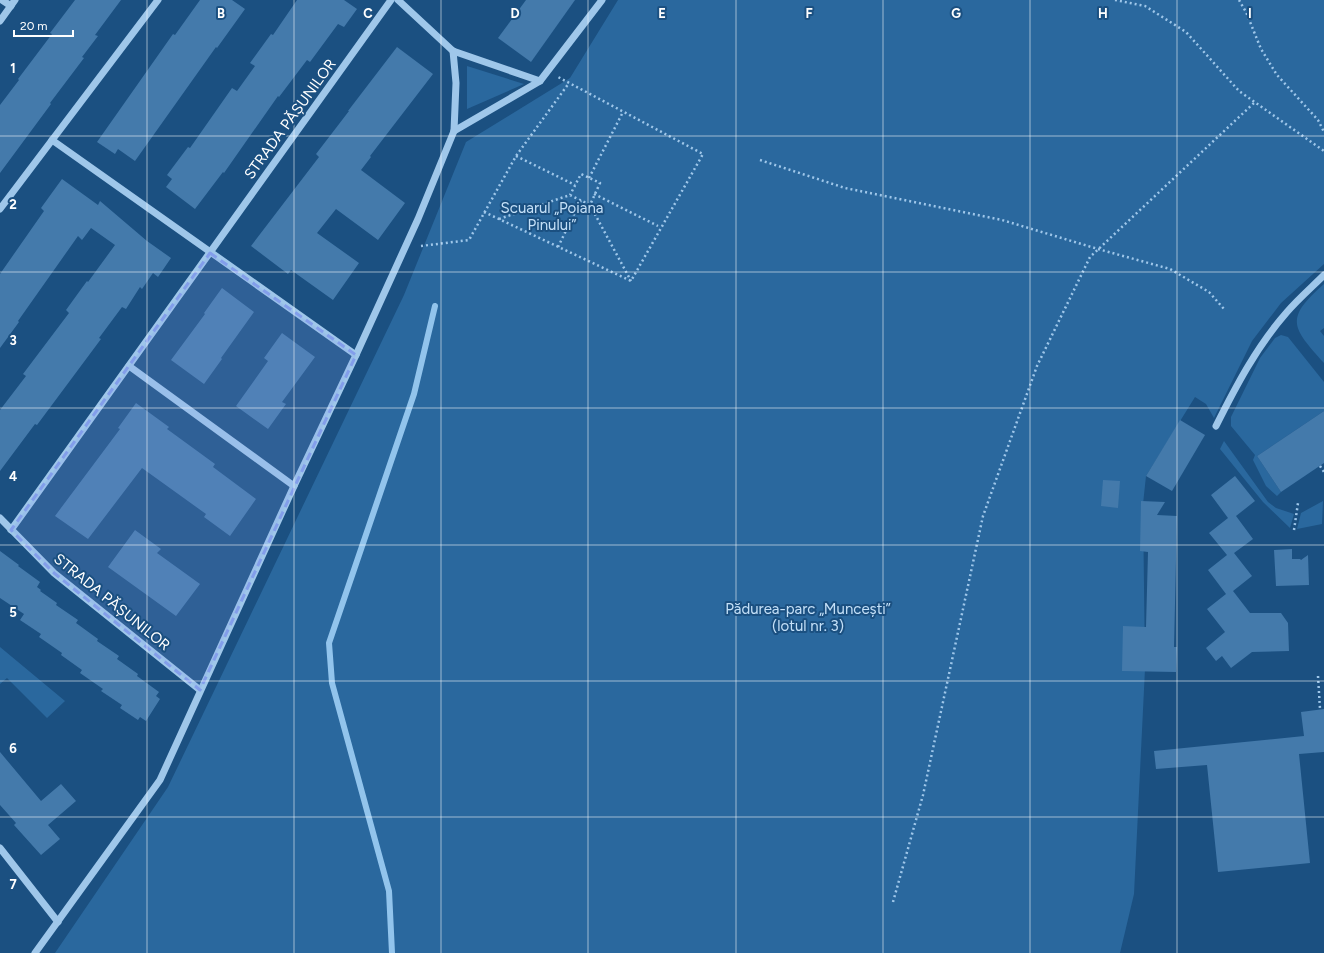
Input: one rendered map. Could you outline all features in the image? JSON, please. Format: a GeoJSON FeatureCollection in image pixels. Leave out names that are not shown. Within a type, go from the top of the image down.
{"type":"FeatureCollection","features":[{"type":"Feature","properties":{"kind":"street"},"geometry":{"type":"LineString","coordinates":[[0,22],[13,3],[2,0]]}},
{"type":"Feature","properties":{"kind":"street"},"geometry":{"type":"LineString","coordinates":[[0,209],[158,0]]}},
{"type":"Feature","properties":{"kind":"street","name":"STRADA PĂȘUNILOR"},"geometry":{"type":"LineString","coordinates":[[11,530],[391,0]]}},
{"type":"Feature","properties":{"kind":"street"},"geometry":{"type":"LineString","coordinates":[[398,0],[453,51],[540,81]]}},
{"type":"Feature","properties":{"kind":"street"},"geometry":{"type":"LineString","coordinates":[[454,131],[540,81],[602,0]]}},
{"type":"Feature","properties":{"kind":"street"},"geometry":{"type":"LineString","coordinates":[[35,953],[160,780],[200,690],[405,248],[454,131],[456,83],[453,51]]}},
{"type":"Feature","properties":{"kind":"street"},"geometry":{"type":"LineString","coordinates":[[52,140],[356,355]]}},
{"type":"Feature","properties":{"kind":"street"},"geometry":{"type":"LineString","coordinates":[[1216,426],[1256,352],[1287,312],[1324,275]]}},
{"type":"Feature","properties":{"kind":"street"},"geometry":{"type":"LineString","coordinates":[[129,366],[294,486]]}},
{"type":"Feature","properties":{"kind":"street","name":"STRADA PĂȘUNILOR"},"geometry":{"type":"LineString","coordinates":[[0,518],[54,573],[200,690]]}},
{"type":"Feature","properties":{"kind":"street"},"geometry":{"type":"LineString","coordinates":[[0,848],[58,922]]}},
{"type":"Feature","properties":{"kind":"path"},"geometry":{"type":"LineString","coordinates":[[1115,0],[1145,6],[1186,32],[1239,91],[1324,151]]}},
{"type":"Feature","properties":{"kind":"path"},"geometry":{"type":"LineString","coordinates":[[1239,0],[1246,12],[1261,49],[1277,75],[1318,120],[1324,132]]}},
{"type":"Feature","properties":{"kind":"path"},"geometry":{"type":"LineString","coordinates":[[547,71],[703,154],[631,281]]}},
{"type":"Feature","properties":{"kind":"path"},"geometry":{"type":"LineString","coordinates":[[405,248],[469,240],[516,156],[570,83]]}},
{"type":"Feature","properties":{"kind":"path"},"geometry":{"type":"LineString","coordinates":[[893,902],[923,795],[983,516],[1037,366],[1090,257],[1255,102]]}},
{"type":"Feature","properties":{"kind":"path"},"geometry":{"type":"LineString","coordinates":[[589,178],[623,112]]}},
{"type":"Feature","properties":{"kind":"path"},"geometry":{"type":"LineString","coordinates":[[516,156],[575,185]]}},
{"type":"Feature","properties":{"kind":"path"},"geometry":{"type":"LineString","coordinates":[[760,160],[845,188],[1002,220],[1170,269],[1209,292],[1224,309]]}},
{"type":"Feature","properties":{"kind":"path"},"geometry":{"type":"LineString","coordinates":[[570,195],[580,174],[589,178],[600,183],[590,204]]}},
{"type":"Feature","properties":{"kind":"path"},"geometry":{"type":"LineString","coordinates":[[594,194],[658,226]]}},
{"type":"Feature","properties":{"kind":"path"},"geometry":{"type":"LineString","coordinates":[[499,219],[570,195],[590,204],[631,281]]}},
{"type":"Feature","properties":{"kind":"path"},"geometry":{"type":"LineString","coordinates":[[558,247],[581,200]]}},
{"type":"Feature","properties":{"kind":"path"},"geometry":{"type":"LineString","coordinates":[[484,212],[631,281]]}},
{"type":"Feature","properties":{"kind":"path"},"geometry":{"type":"LineString","coordinates":[[1320,466],[1324,472]]}},
{"type":"Feature","properties":{"kind":"path"},"geometry":{"type":"LineString","coordinates":[[1294,530],[1298,503]]}},
{"type":"Feature","properties":{"kind":"path"},"geometry":{"type":"LineString","coordinates":[[1318,676],[1320,710]]}},
{"type":"Feature","properties":{"kind":"highlighted area"},"geometry":{"type":"Polygon","coordinates":[[[210,253],[356,355],[200,690],[54,573],[11,530],[210,253]]]}},
{"type":"Feature","properties":{"kind":"green space","name":"Pădurea-parc „Muncești” (lotul nr. 3)"},"geometry":{"type":"Polygon","coordinates":[[[618,0],[1324,0],[1324,264],[1281,303],[1252,341],[1214,418],[1206,404],[1195,397],[1146,476],[1143,504],[1145,669],[1134,894],[1120,953],[55,953],[168,787],[404,295],[466,142],[570,78],[618,0]]]}},
{"type":"Feature","properties":{"kind":"green space"},"geometry":{"type":"Polygon","coordinates":[[[467,66],[524,84],[467,109],[467,66]]]}},
{"type":"Feature","properties":{"kind":"green space"},"geometry":{"type":"Polygon","coordinates":[[[1324,284],[1324,328],[1320,331],[1324,336],[1324,363],[1305,340],[1299,331],[1297,323],[1298,315],[1303,306],[1324,284]]]}},
{"type":"Feature","properties":{"kind":"green space"},"geometry":{"type":"Polygon","coordinates":[[[1281,335],[1288,337],[1324,382],[1324,411],[1257,456],[1281,492],[1277,496],[1266,486],[1253,460],[1255,455],[1231,426],[1231,417],[1260,358],[1275,338],[1281,335]]]}},
{"type":"Feature","properties":{"kind":"green space"},"geometry":{"type":"Polygon","coordinates":[[[1224,441],[1268,502],[1276,508],[1294,514],[1290,528],[1263,502],[1220,449],[1224,441]]]}},
{"type":"Feature","properties":{"kind":"green space"},"geometry":{"type":"Polygon","coordinates":[[[1323,501],[1322,524],[1297,529],[1301,513],[1323,501]]]}},
{"type":"Feature","properties":{"kind":"green space"},"geometry":{"type":"Polygon","coordinates":[[[0,647],[65,701],[47,718],[7,678],[0,684],[0,647]]]}},
{"type":"Feature","properties":{"kind":"building"},"geometry":{"type":"Polygon","coordinates":[[[75,0],[121,0],[95,35],[98,36],[82,57],[84,58],[0,173],[0,105],[75,0]]]}},
{"type":"Feature","properties":{"kind":"building"},"geometry":{"type":"Polygon","coordinates":[[[200,0],[232,0],[245,9],[217,48],[216,47],[135,161],[118,149],[115,154],[97,142],[173,34],[175,35],[200,0]]]}},
{"type":"Feature","properties":{"kind":"building"},"geometry":{"type":"Polygon","coordinates":[[[297,0],[344,0],[357,9],[344,27],[338,24],[310,62],[307,60],[279,97],[278,96],[224,173],[223,172],[195,209],[166,187],[172,179],[167,175],[188,147],[190,148],[232,88],[237,91],[255,66],[250,63],[271,34],[273,35],[297,0]]]}},
{"type":"Feature","properties":{"kind":"building"},"geometry":{"type":"Polygon","coordinates":[[[526,0],[575,0],[531,62],[498,38],[526,0]]]}},
{"type":"Feature","properties":{"kind":"building"},"geometry":{"type":"Polygon","coordinates":[[[397,47],[433,74],[361,170],[405,203],[378,240],[336,209],[317,233],[359,263],[333,300],[291,270],[288,274],[251,246],[319,157],[316,154],[397,47]]]}},
{"type":"Feature","properties":{"kind":"building"},"geometry":{"type":"Polygon","coordinates":[[[62,179],[98,205],[100,201],[147,241],[171,258],[158,277],[153,273],[142,289],[140,287],[126,309],[122,307],[99,338],[101,339],[37,425],[35,424],[0,471],[0,410],[26,376],[23,374],[69,313],[66,310],[115,245],[91,228],[82,240],[78,236],[0,348],[0,274],[44,211],[41,208],[62,179]]]}},
{"type":"Feature","properties":{"kind":"building"},"geometry":{"type":"Polygon","coordinates":[[[222,288],[254,312],[204,384],[171,360],[222,288]]]}},
{"type":"Feature","properties":{"kind":"building"},"geometry":{"type":"Polygon","coordinates":[[[282,333],[315,357],[282,402],[286,404],[268,429],[236,406],[268,361],[264,358],[282,333]]]}},
{"type":"Feature","properties":{"kind":"building"},"geometry":{"type":"Polygon","coordinates":[[[136,403],[169,427],[167,429],[215,464],[213,467],[256,499],[230,536],[204,517],[206,514],[142,468],[88,539],[55,516],[120,429],[118,428],[136,403]]]}},
{"type":"Feature","properties":{"kind":"building"},"geometry":{"type":"Polygon","coordinates":[[[1324,411],[1324,463],[1281,492],[1257,456],[1324,411]]]}},
{"type":"Feature","properties":{"kind":"building"},"geometry":{"type":"Polygon","coordinates":[[[1180,420],[1205,435],[1172,491],[1146,476],[1180,420]]]}},
{"type":"Feature","properties":{"kind":"building"},"geometry":{"type":"Polygon","coordinates":[[[1235,476],[1255,501],[1236,516],[1253,539],[1234,553],[1252,576],[1233,591],[1250,613],[1281,613],[1288,623],[1289,651],[1252,652],[1231,668],[1222,656],[1216,661],[1206,648],[1225,632],[1207,609],[1226,594],[1208,570],[1227,555],[1209,533],[1228,518],[1211,495],[1235,476]]]}},
{"type":"Feature","properties":{"kind":"building"},"geometry":{"type":"Polygon","coordinates":[[[1103,480],[1120,481],[1118,508],[1101,506],[1103,480]]]}},
{"type":"Feature","properties":{"kind":"building"},"geometry":{"type":"Polygon","coordinates":[[[1141,501],[1165,502],[1157,515],[1177,516],[1174,647],[1177,647],[1176,672],[1122,671],[1123,626],[1146,627],[1148,552],[1140,551],[1141,501]]]}},
{"type":"Feature","properties":{"kind":"building"},"geometry":{"type":"Polygon","coordinates":[[[135,530],[161,549],[157,553],[200,584],[176,616],[108,567],[135,530]]]}},
{"type":"Feature","properties":{"kind":"building"},"geometry":{"type":"Polygon","coordinates":[[[1292,549],[1292,559],[1301,560],[1308,555],[1309,585],[1276,586],[1274,550],[1292,549]]]}},
{"type":"Feature","properties":{"kind":"building"},"geometry":{"type":"Polygon","coordinates":[[[0,551],[40,582],[37,587],[41,590],[40,591],[57,603],[56,605],[78,620],[76,623],[98,639],[97,641],[119,656],[117,659],[159,692],[156,696],[160,699],[146,721],[140,717],[138,720],[120,708],[122,705],[101,691],[103,689],[80,673],[82,670],[61,655],[62,653],[39,637],[41,634],[20,620],[24,614],[0,598],[0,551]]]}},
{"type":"Feature","properties":{"kind":"building"},"geometry":{"type":"Polygon","coordinates":[[[1324,709],[1324,752],[1299,754],[1310,863],[1218,872],[1207,765],[1156,769],[1154,751],[1304,736],[1301,712],[1324,709]]]}},
{"type":"Feature","properties":{"kind":"building"},"geometry":{"type":"Polygon","coordinates":[[[0,752],[41,801],[61,784],[76,801],[48,825],[60,839],[41,855],[14,825],[16,823],[0,805],[0,752]]]}},
{"type":"Feature","properties":{"kind":"waterway"},"geometry":{"type":"LineString","coordinates":[[392,953],[389,891],[332,683],[329,643],[414,394],[435,306]]}},
{"type":"Feature","properties":{"kind":"park label","name":"Scuarul „Poiana Pinului”"},"geometry":{"type":"Point","coordinates":[552,216]}}]}
